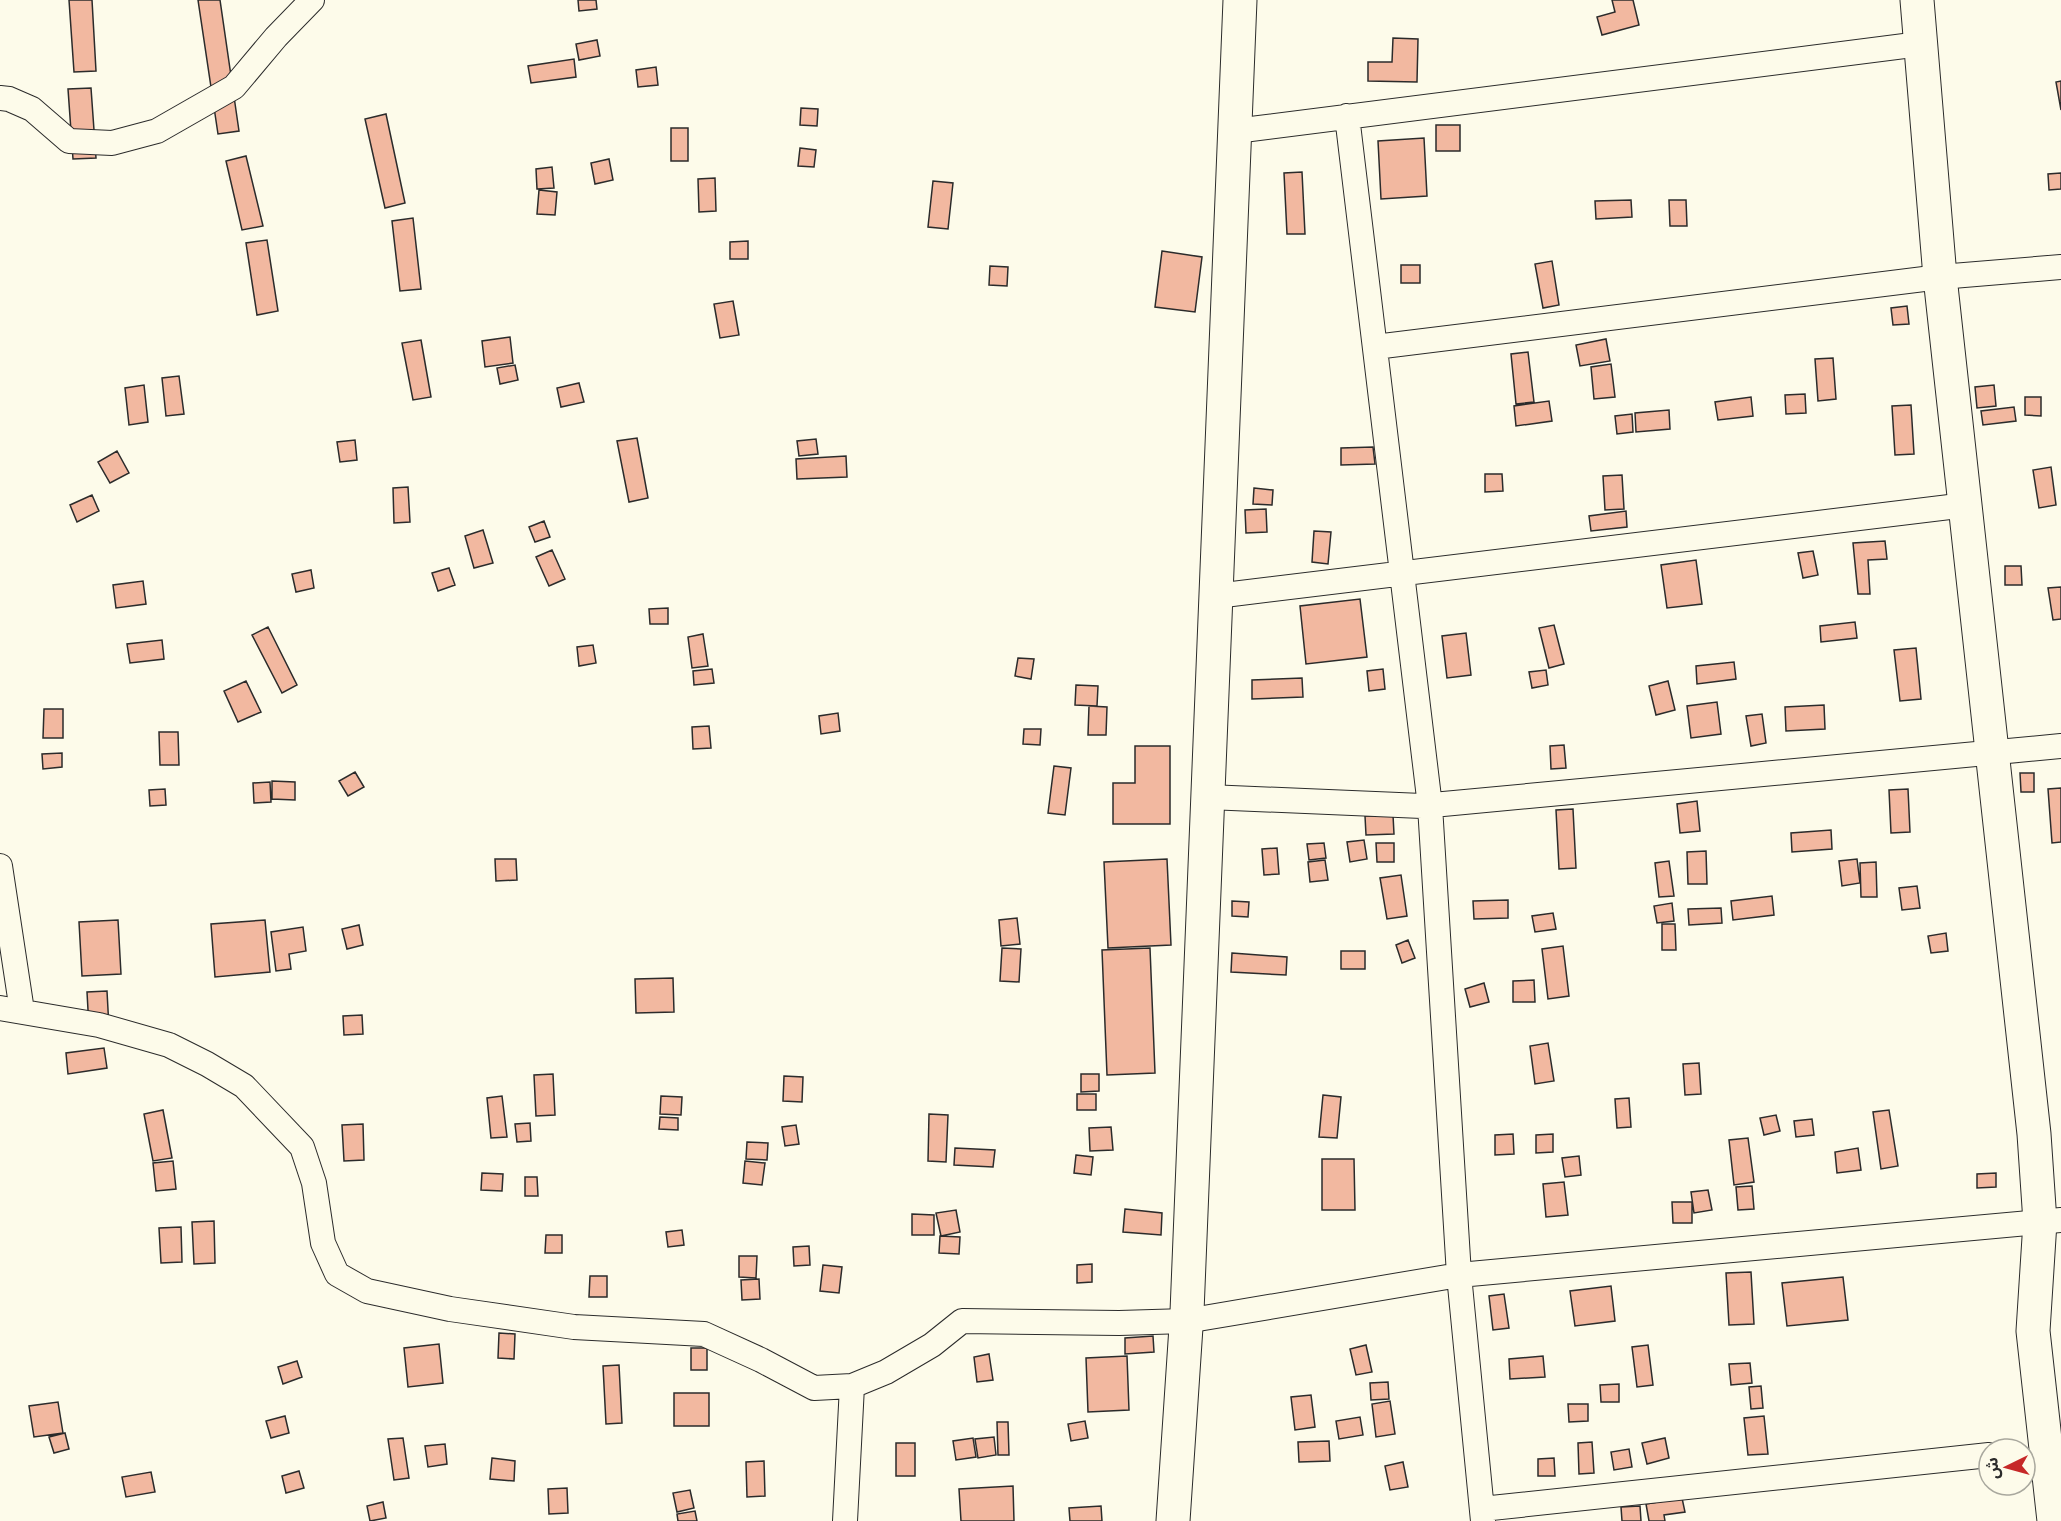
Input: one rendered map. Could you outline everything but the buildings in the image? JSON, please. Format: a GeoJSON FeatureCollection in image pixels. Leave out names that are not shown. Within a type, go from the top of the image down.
{"type":"FeatureCollection","features":[{"type":"Feature","properties":{"kind":"street"},"geometry":{"type":"LineString","coordinates":[[0,98],[9,99],[32,109],[69,141],[112,142],[157,131],[234,87],[276,37],[312,0]]}},
{"type":"Feature","properties":{"kind":"street"},"geometry":{"type":"LineString","coordinates":[[1173,1521],[1186,1321],[1240,0]]}},
{"type":"Feature","properties":{"kind":"street"},"geometry":{"type":"LineString","coordinates":[[1917,0],[1940,277],[2034,1134],[2051,1221],[2032,1331],[2036,1437]]}},
{"type":"Feature","properties":{"kind":"street"},"geometry":{"type":"LineString","coordinates":[[1235,131],[1920,44]]}},
{"type":"Feature","properties":{"kind":"street"},"geometry":{"type":"LineString","coordinates":[[1347,116],[1430,806],[1459,1275],[1482,1515],[1977,1456]]}},
{"type":"Feature","properties":{"kind":"street"},"geometry":{"type":"LineString","coordinates":[[1375,347],[1940,277],[2061,267]]}},
{"type":"Feature","properties":{"kind":"street"},"geometry":{"type":"LineString","coordinates":[[1216,596],[1966,505]]}},
{"type":"Feature","properties":{"kind":"street"},"geometry":{"type":"LineString","coordinates":[[1208,797],[1430,806],[2061,746]]}},
{"type":"Feature","properties":{"kind":"street"},"geometry":{"type":"LineString","coordinates":[[0,866],[11,1010],[99,1025],[169,1045],[244,1086],[302,1148],[314,1183],[323,1243],[337,1274],[367,1291],[450,1309],[574,1327],[704,1334],[814,1388],[852,1386],[886,1372],[932,1345],[962,1321],[1119,1323],[1186,1321],[1459,1275],[2051,1221]]}},
{"type":"Feature","properties":{"kind":"street"},"geometry":{"type":"LineString","coordinates":[[845,1521],[852,1386]]}},
{"type":"Feature","properties":{"kind":"street"},"geometry":{"type":"LineString","coordinates":[[2037,1454],[2054,1521]]}}]}
